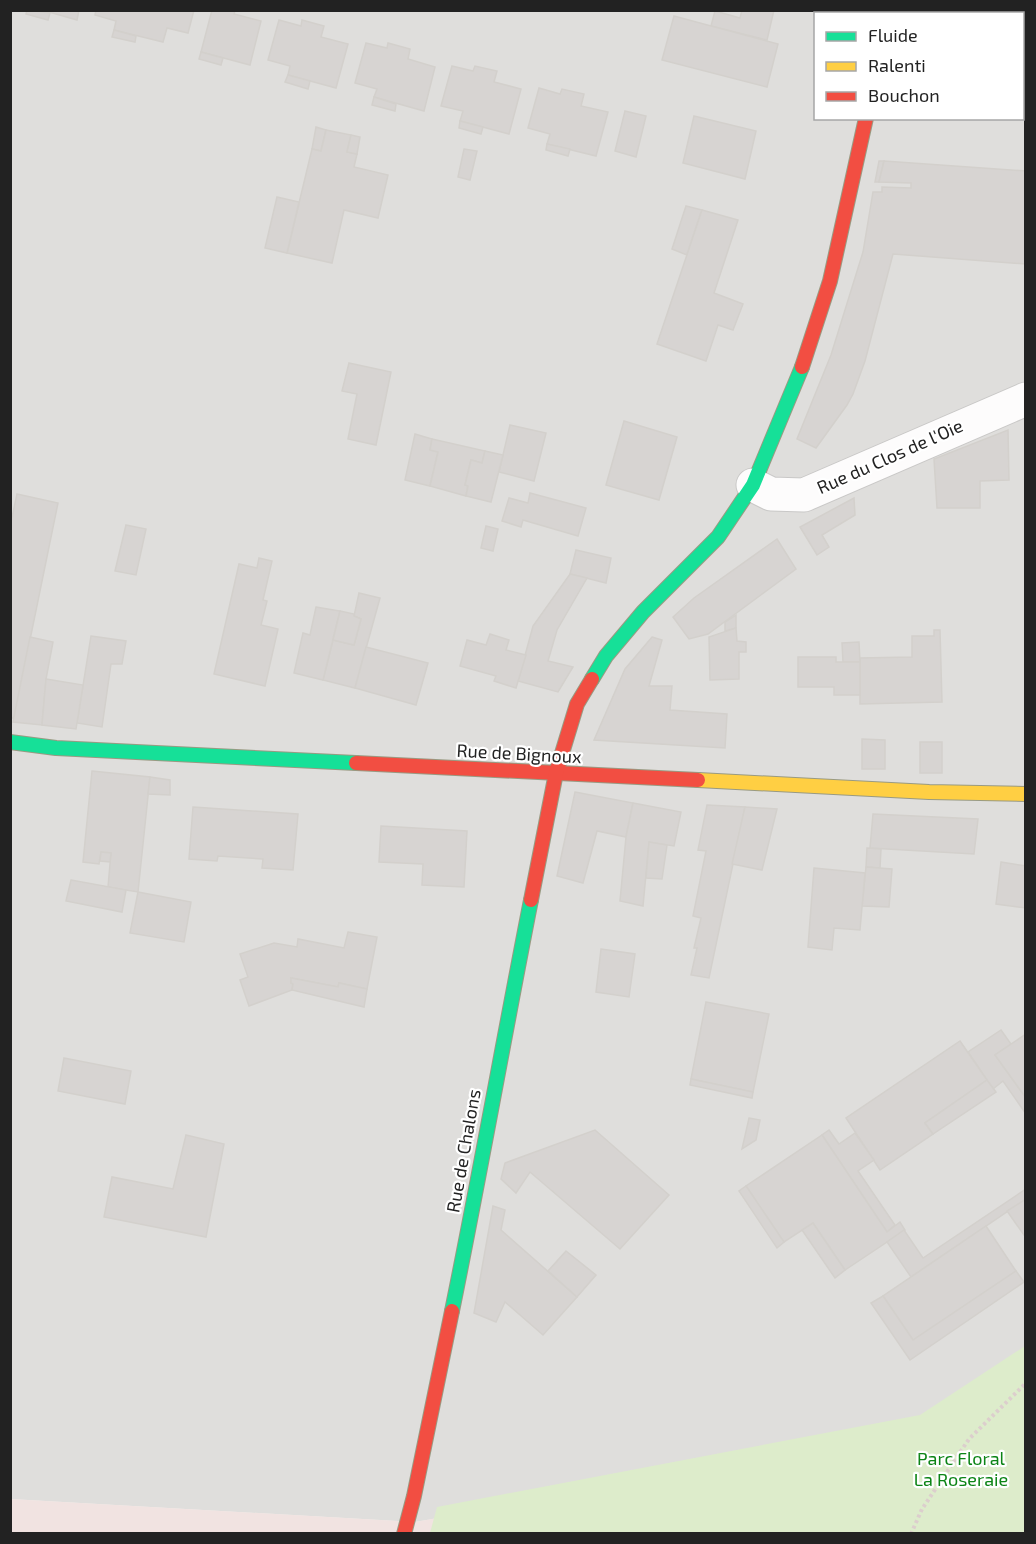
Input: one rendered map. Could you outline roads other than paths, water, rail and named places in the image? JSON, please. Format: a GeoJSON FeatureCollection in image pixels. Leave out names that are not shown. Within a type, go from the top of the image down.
{"type":"FeatureCollection","features":[{"type":"Feature","properties":{"kind":"street","name":"Rue de Chalons"},"geometry":{"type":"LineString","coordinates":[[404,1533],[414,1496],[481,1168],[498,1066],[556,773],[577,704],[606,656],[642,612],[718,537],[753,485],[798,381],[830,281],[866,120]]}},
{"type":"Feature","properties":{"kind":"street","name":"Rue du Clos de l'Oie"},"geometry":{"type":"LineString","coordinates":[[753,485],[771,494],[804,495],[1026,399]]}},
{"type":"Feature","properties":{"kind":"street","name":"Rue de Bignoux"},"geometry":{"type":"LineString","coordinates":[[10,742],[56,748],[929,792],[1026,794]]}},
{"type":"Feature","properties":{"kind":"park label","name":"Parc Floral La Roseraie"},"geometry":{"type":"Point","coordinates":[961,1469]}}]}
